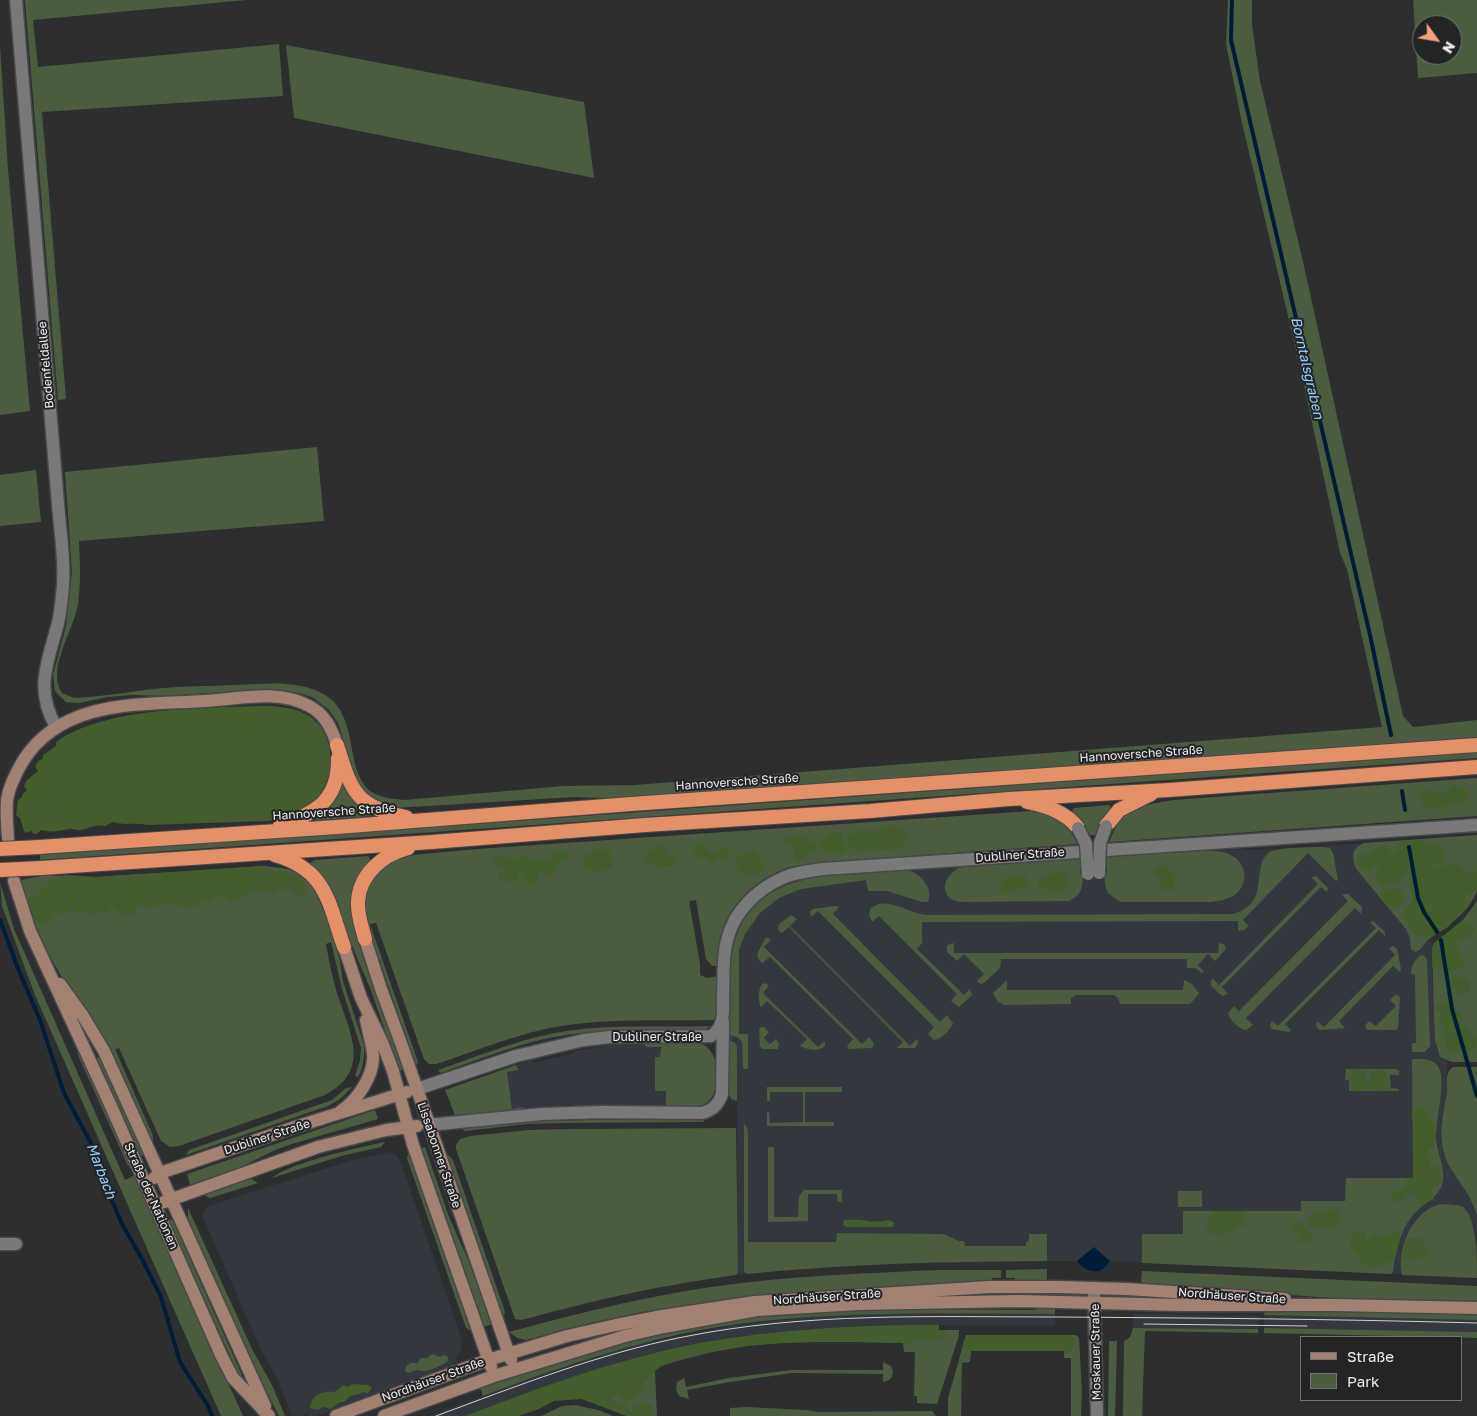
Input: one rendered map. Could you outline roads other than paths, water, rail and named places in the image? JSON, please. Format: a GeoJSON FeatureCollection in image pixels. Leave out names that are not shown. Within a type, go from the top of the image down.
{"type":"FeatureCollection","features":[{"type":"Feature","properties":{"kind":"highway"},"geometry":{"type":"LineString","coordinates":[[337,745],[352,789],[368,804],[389,814],[431,820]]}},
{"type":"Feature","properties":{"kind":"highway"},"geometry":{"type":"LineString","coordinates":[[264,832],[309,815],[324,802],[335,779],[338,761],[337,745]]}},
{"type":"Feature","properties":{"kind":"highway","name":"Hannoversche Straße"},"geometry":{"type":"LineString","coordinates":[[4,844],[39,847],[264,832],[631,804],[1477,745]]}},
{"type":"Feature","properties":{"kind":"highway"},"geometry":{"type":"LineString","coordinates":[[0,870],[432,842],[645,825],[870,811],[1009,799],[1168,790],[1477,768]]}},
{"type":"Feature","properties":{"kind":"highway"},"geometry":{"type":"LineString","coordinates":[[1106,826],[1115,813],[1129,803],[1148,795],[1168,790]]}},
{"type":"Feature","properties":{"kind":"highway"},"geometry":{"type":"LineString","coordinates":[[1009,799],[1051,809],[1069,818],[1078,828]]}},
{"type":"Feature","properties":{"kind":"highway"},"geometry":{"type":"LineString","coordinates":[[365,939],[360,922],[358,901],[362,884],[370,871],[390,855],[432,842]]}},
{"type":"Feature","properties":{"kind":"highway"},"geometry":{"type":"LineString","coordinates":[[267,853],[300,864],[313,875],[323,888],[344,948]]}},
{"type":"Feature","properties":{"kind":"main road"},"geometry":{"type":"LineString","coordinates":[[4,844],[7,799],[11,785],[29,752],[56,727],[91,711],[104,708],[153,704],[274,697],[304,703],[316,710],[331,728],[337,745]]}},
{"type":"Feature","properties":{"kind":"main road","name":"Straße der Nationen"},"geometry":{"type":"LineString","coordinates":[[14,881],[30,931],[229,1371],[237,1383],[269,1416]]}},
{"type":"Feature","properties":{"kind":"main road","name":"Lissabonner Straße"},"geometry":{"type":"LineString","coordinates":[[365,939],[514,1370]]}},
{"type":"Feature","properties":{"kind":"main road","name":"Lissabonner Straße"},"geometry":{"type":"LineString","coordinates":[[344,948],[361,998],[382,1042],[400,1094],[413,1145],[494,1376]]}},
{"type":"Feature","properties":{"kind":"main road","name":"Straße der Nationen"},"geometry":{"type":"LineString","coordinates":[[47,966],[83,1016],[104,1050],[269,1416]]}},
{"type":"Feature","properties":{"kind":"main road"},"geometry":{"type":"LineString","coordinates":[[334,1115],[347,1106],[356,1096],[368,1077],[372,1062],[372,1046],[361,998]]}},
{"type":"Feature","properties":{"kind":"main road","name":"Dubliner Straße"},"geometry":{"type":"LineString","coordinates":[[160,1174],[417,1089]]}},
{"type":"Feature","properties":{"kind":"main road","name":"Dubliner Straße"},"geometry":{"type":"LineString","coordinates":[[150,1193],[164,1202],[318,1147],[386,1130],[428,1125]]}},
{"type":"Feature","properties":{"kind":"main road"},"geometry":{"type":"LineString","coordinates":[[150,1193],[150,1183],[160,1174]]}},
{"type":"Feature","properties":{"kind":"main road","name":"Nordhäuser Straße"},"geometry":{"type":"LineString","coordinates":[[336,1416],[509,1353],[616,1324],[756,1302],[989,1287],[1094,1288],[1268,1296],[1335,1305]]}},
{"type":"Feature","properties":{"kind":"main road","name":"Nordhäuser Straße"},"geometry":{"type":"LineString","coordinates":[[384,1416],[494,1376],[625,1336],[757,1310],[858,1304],[1019,1301],[1180,1305],[1335,1305],[1477,1308]]}},
{"type":"Feature","properties":{"kind":"street","name":"Bodenfeldallee"},"geometry":{"type":"LineString","coordinates":[[16,0],[63,582],[59,621],[47,661],[44,683],[44,698],[56,727]]}},
{"type":"Feature","properties":{"kind":"street"},"geometry":{"type":"LineString","coordinates":[[1108,850],[1477,825]]}},
{"type":"Feature","properties":{"kind":"street"},"geometry":{"type":"LineString","coordinates":[[1078,828],[1086,844],[1094,874],[1100,843],[1106,826]]}},
{"type":"Feature","properties":{"kind":"street","name":"Dubliner Straße"},"geometry":{"type":"LineString","coordinates":[[428,1125],[542,1114],[602,1112],[702,1113],[711,1110],[722,1094],[724,962],[729,933],[745,906],[762,889],[774,882],[799,873],[823,869],[1079,852]]}},
{"type":"Feature","properties":{"kind":"street","name":"Dubliner Straße"},"geometry":{"type":"LineString","coordinates":[[417,1089],[516,1056],[584,1040],[610,1037],[708,1037],[716,1032],[723,1019]]}},
{"type":"Feature","properties":{"kind":"street"},"geometry":{"type":"LineString","coordinates":[[0,1244],[16,1244]]}},
{"type":"Feature","properties":{"kind":"street","name":"Moskauer Straße"},"geometry":{"type":"LineString","coordinates":[[1094,1288],[1097,1416]]}},
{"type":"Feature","properties":{"kind":"water"},"geometry":{"type":"Polygon","coordinates":[[[1094,1247],[1110,1261],[1102,1269],[1094,1272],[1085,1269],[1077,1261],[1094,1247]]]}},
{"type":"Feature","properties":{"kind":"waterway","name":"Borntalsgraben"},"geometry":{"type":"LineString","coordinates":[[1232,0],[1231,40],[1370,635],[1391,735]]}},
{"type":"Feature","properties":{"kind":"waterway","name":"Borntalsgraben"},"geometry":{"type":"LineString","coordinates":[[1402,791],[1405,810]]}},
{"type":"Feature","properties":{"kind":"waterway","name":"Borntalsgraben"},"geometry":{"type":"LineString","coordinates":[[1409,847],[1418,898],[1424,912],[1437,932]]}},
{"type":"Feature","properties":{"kind":"waterway","name":"Marbach"},"geometry":{"type":"LineString","coordinates":[[0,920],[40,1020],[64,1093],[100,1160],[105,1184],[122,1224],[161,1297],[180,1362],[208,1406],[212,1416]]}},
{"type":"Feature","properties":{"kind":"waterway","name":"Borntalsgraben"},"geometry":{"type":"LineString","coordinates":[[1441,940],[1452,1009],[1477,1096]]}},
{"type":"Feature","properties":{"kind":"tram line"},"geometry":{"type":"LineString","coordinates":[[436,1416],[497,1393],[620,1352],[683,1337],[776,1323],[917,1317],[1268,1319],[1477,1323]]}},
{"type":"Feature","properties":{"kind":"tram line"},"geometry":{"type":"LineString","coordinates":[[1144,1324],[1307,1326]]}}]}
